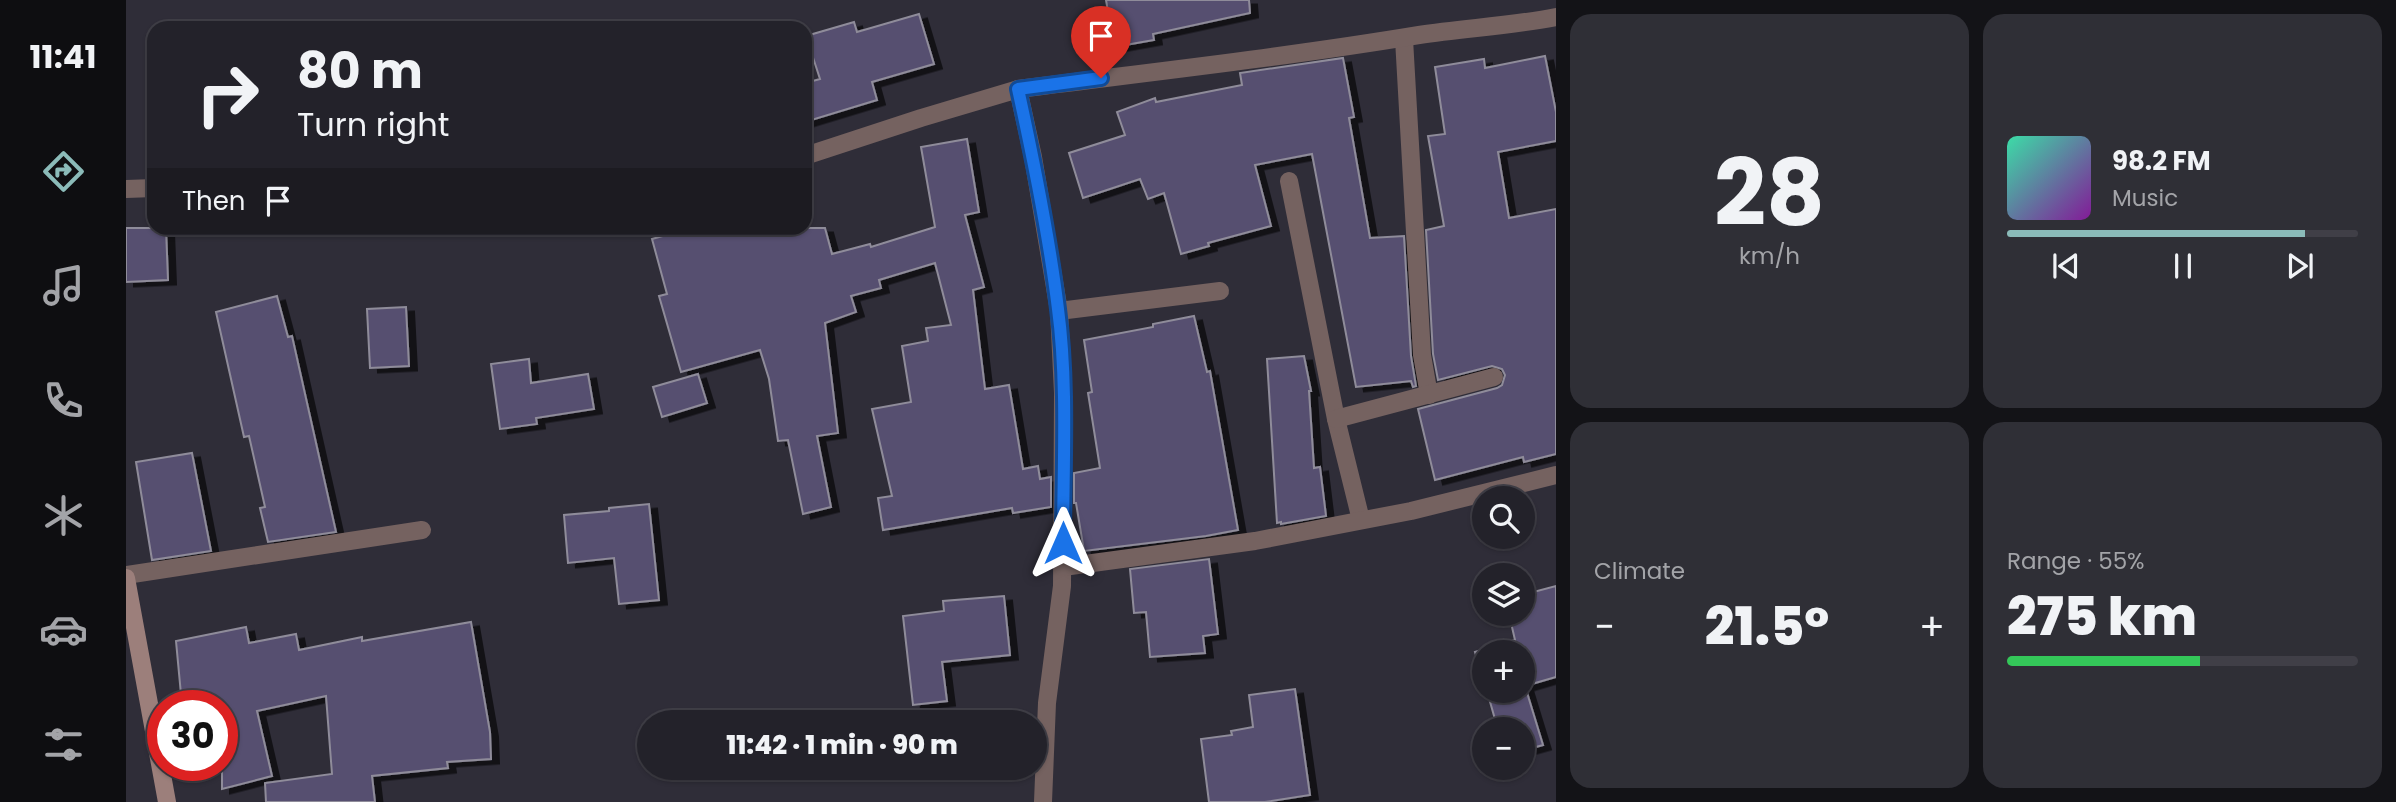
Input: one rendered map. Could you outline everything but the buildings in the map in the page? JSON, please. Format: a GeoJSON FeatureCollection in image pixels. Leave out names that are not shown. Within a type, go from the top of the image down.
{"type":"FeatureCollection","features":[{"type":"Feature","properties":{"kind":"main road"},"geometry":{"type":"LineString","coordinates":[[126,577],[167,802]]}},
{"type":"Feature","properties":{"kind":"street"},"geometry":{"type":"LineString","coordinates":[[812,154],[921,117],[1018,89],[1556,17]]}},
{"type":"Feature","properties":{"kind":"street"},"geometry":{"type":"LineString","coordinates":[[1404,39],[1422,355],[1429,395]]}},
{"type":"Feature","properties":{"kind":"street"},"geometry":{"type":"LineString","coordinates":[[1018,89],[1033,158],[1059,311],[1063,393],[1063,567],[1047,703],[1043,802]]}},
{"type":"Feature","properties":{"kind":"street"},"geometry":{"type":"LineString","coordinates":[[1289,181],[1336,419],[1361,520]]}},
{"type":"Feature","properties":{"kind":"street"},"geometry":{"type":"LineString","coordinates":[[126,189],[147,188]]}},
{"type":"Feature","properties":{"kind":"street"},"geometry":{"type":"LineString","coordinates":[[1059,311],[1220,291]]}},
{"type":"Feature","properties":{"kind":"street"},"geometry":{"type":"LineString","coordinates":[[1336,419],[1494,377]]}},
{"type":"Feature","properties":{"kind":"street"},"geometry":{"type":"LineString","coordinates":[[1063,567],[1255,541],[1411,510],[1556,475]]}},
{"type":"Feature","properties":{"kind":"street"},"geometry":{"type":"LineString","coordinates":[[126,577],[422,530]]}},
{"type":"Feature","properties":{"kind":"route"},"geometry":{"type":"LineString","coordinates":[[1063,543],[1063,393],[1059,311],[1033,158],[1018,89],[1101,78]]}}]}
